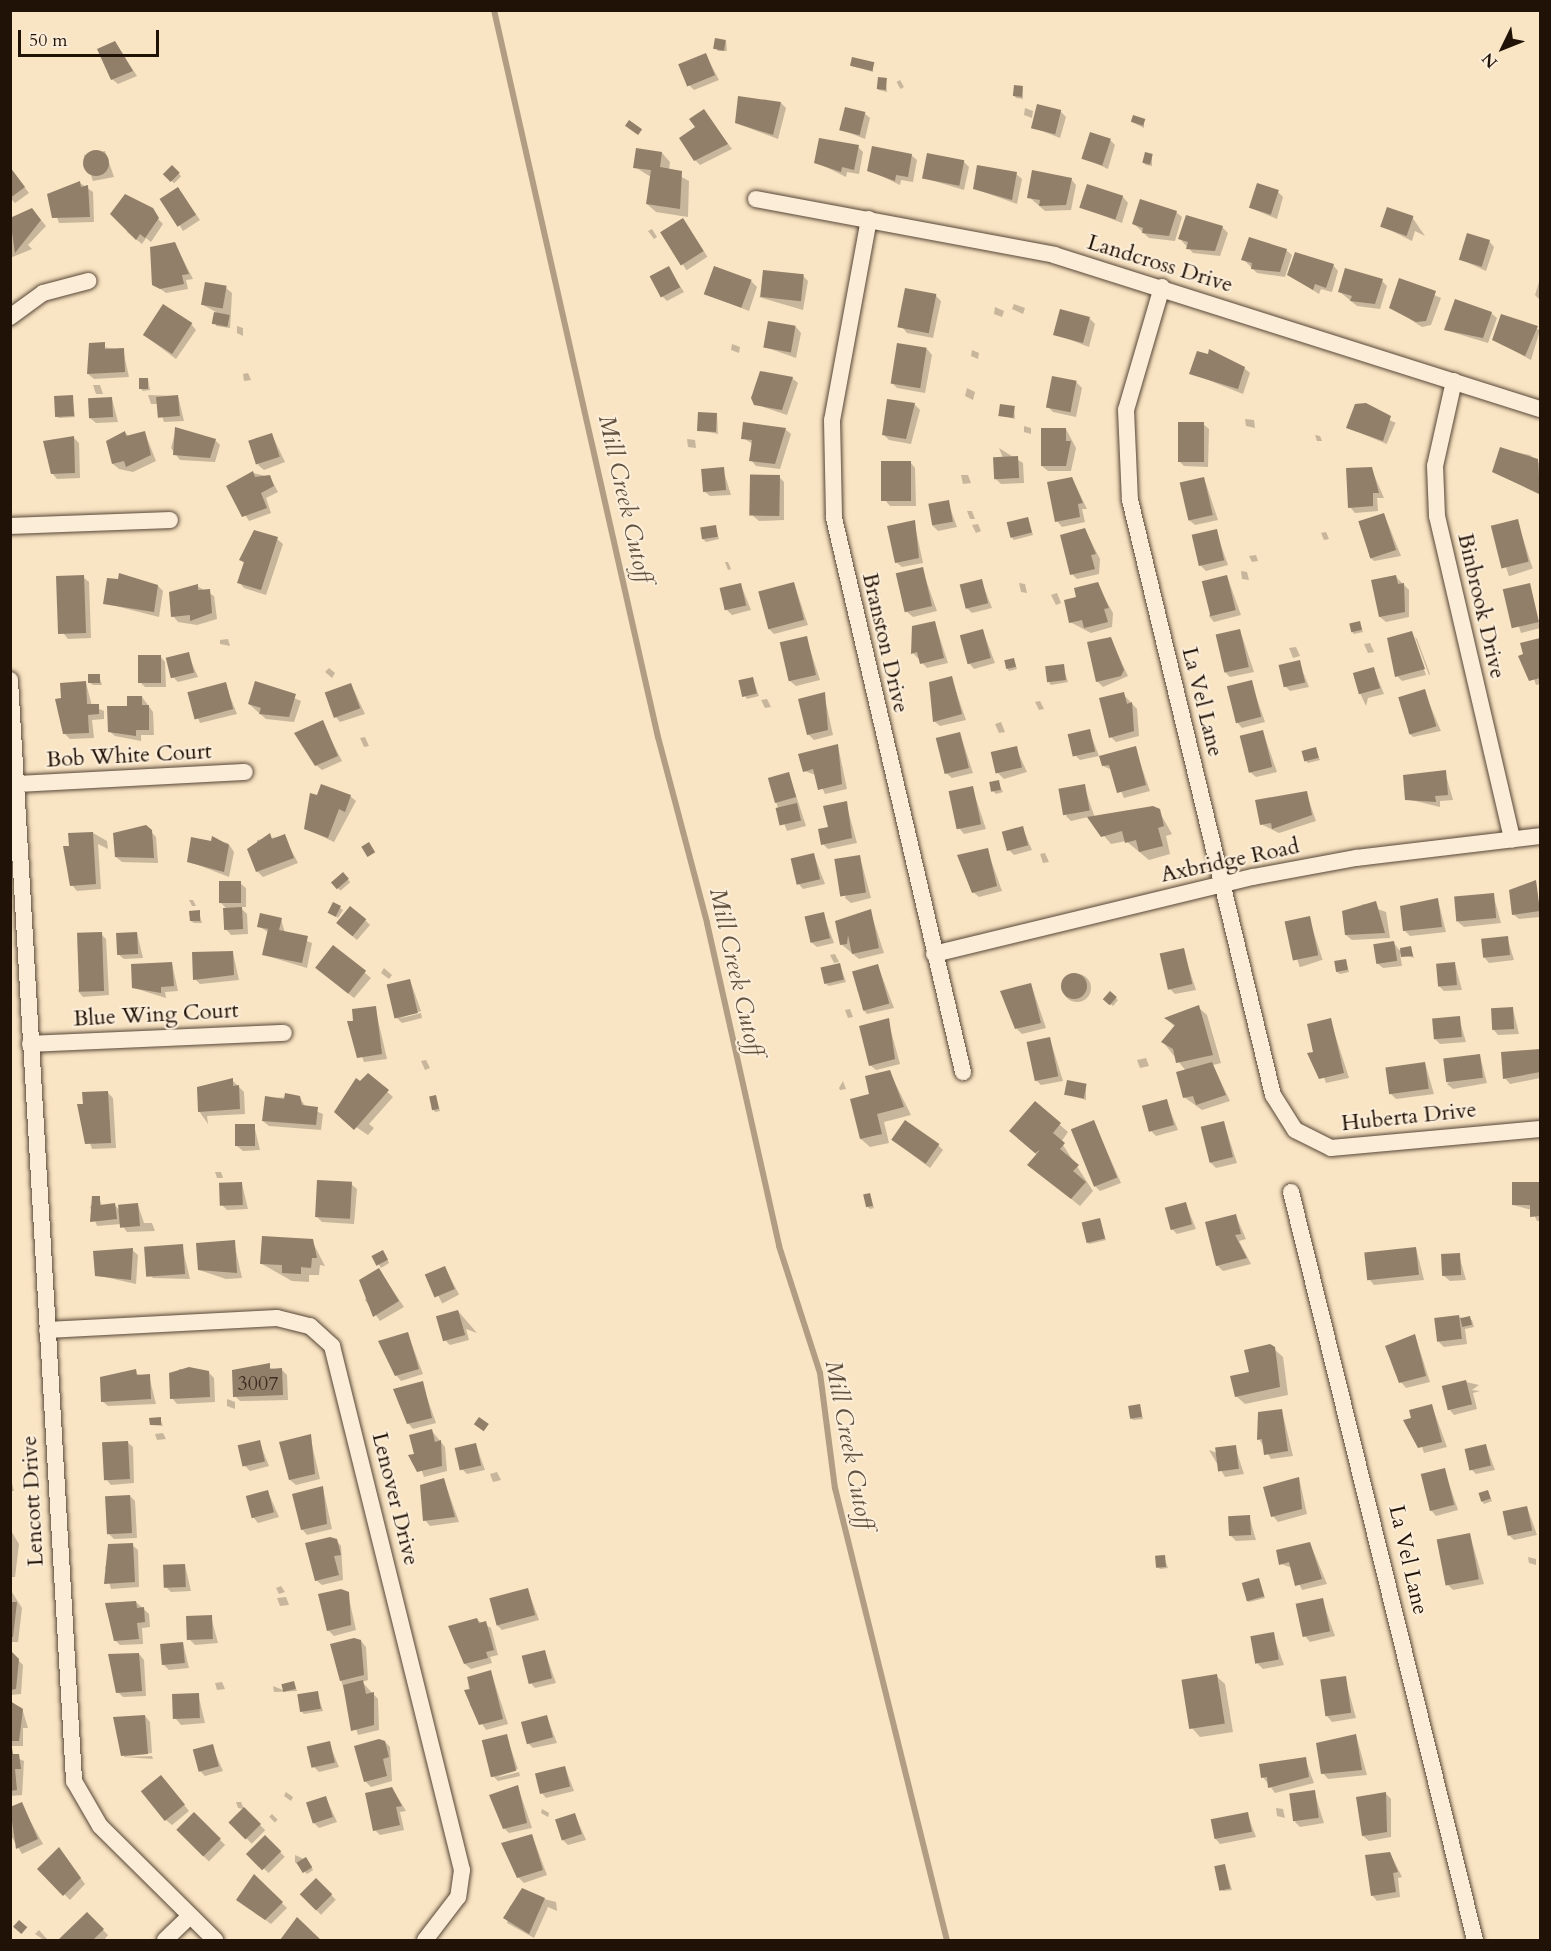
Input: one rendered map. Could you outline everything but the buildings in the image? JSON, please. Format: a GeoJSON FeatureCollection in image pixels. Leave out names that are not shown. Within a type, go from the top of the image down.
{"type":"FeatureCollection","features":[{"type":"Feature","properties":{"kind":"street","name":"Landcross Drive"},"geometry":{"type":"LineString","coordinates":[[756,199],[1054,255],[1162,287],[1540,409]]}},
{"type":"Feature","properties":{"kind":"street","name":"Branston Drive"},"geometry":{"type":"LineString","coordinates":[[869,219],[832,420],[834,518],[963,1072]]}},
{"type":"Feature","properties":{"kind":"street"},"geometry":{"type":"LineString","coordinates":[[10,317],[43,294],[88,281]]}},
{"type":"Feature","properties":{"kind":"street","name":"La Vel Lane"},"geometry":{"type":"LineString","coordinates":[[1162,287],[1134,374],[1124,457],[1222,885],[1273,1095],[1290,1124]]}},
{"type":"Feature","properties":{"kind":"street","name":"Binbrook Drive"},"geometry":{"type":"LineString","coordinates":[[1454,381],[1435,466],[1437,516],[1512,839]]}},
{"type":"Feature","properties":{"kind":"street"},"geometry":{"type":"LineString","coordinates":[[10,526],[170,519]]}},
{"type":"Feature","properties":{"kind":"street","name":"Lencott Drive"},"geometry":{"type":"LineString","coordinates":[[10,680],[16,784],[16,906],[30,1044],[74,1781],[88,1812],[215,1941]]}},
{"type":"Feature","properties":{"kind":"street","name":"Bob White Court"},"geometry":{"type":"LineString","coordinates":[[16,784],[245,772]]}},
{"type":"Feature","properties":{"kind":"street","name":"Axbridge Road"},"geometry":{"type":"LineString","coordinates":[[934,954],[1222,885],[1356,858],[1540,836]]}},
{"type":"Feature","properties":{"kind":"street","name":"Blue Wing Court"},"geometry":{"type":"LineString","coordinates":[[30,1044],[284,1033]]}},
{"type":"Feature","properties":{"kind":"street","name":"Huberta Drive"},"geometry":{"type":"LineString","coordinates":[[1290,1124],[1312,1142],[1354,1149],[1540,1129]]}},
{"type":"Feature","properties":{"kind":"street","name":"La Vel Lane"},"geometry":{"type":"LineString","coordinates":[[1291,1192],[1475,1941]]}},
{"type":"Feature","properties":{"kind":"street","name":"Lenover Drive"},"geometry":{"type":"LineString","coordinates":[[47,1330],[277,1318],[310,1326],[332,1346],[462,1870],[458,1897],[425,1941]]}},
{"type":"Feature","properties":{"kind":"street"},"geometry":{"type":"LineString","coordinates":[[165,1941],[190,1916]]}},
{"type":"Feature","properties":{"kind":"waterway","name":"Mill Creek Cutoff"},"geometry":{"type":"LineString","coordinates":[[494,10],[658,737],[707,923],[779,1246],[820,1373],[835,1488],[947,1940]]}}]}
